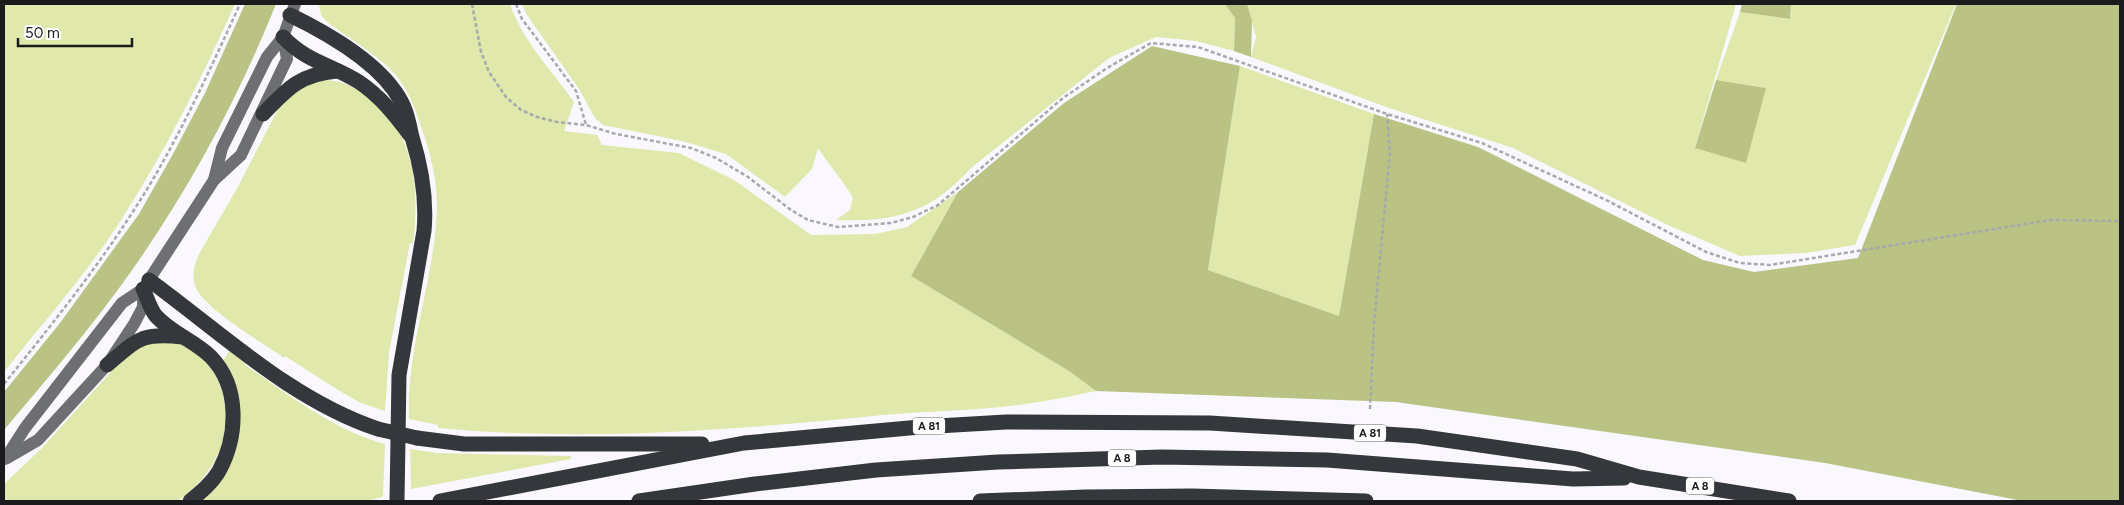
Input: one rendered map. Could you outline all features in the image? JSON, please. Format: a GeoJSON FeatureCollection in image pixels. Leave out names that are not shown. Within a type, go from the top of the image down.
{"type":"FeatureCollection","features":[{"type":"Feature","properties":{"kind":"highway"},"geometry":{"type":"LineString","coordinates":[[293,10],[375,70],[401,100],[408,117],[422,172],[426,210],[399,375],[397,501]]}},
{"type":"Feature","properties":{"kind":"highway"},"geometry":{"type":"LineString","coordinates":[[283,37],[306,57],[337,71],[372,91],[384,102],[413,138]]}},
{"type":"Feature","properties":{"kind":"highway"},"geometry":{"type":"LineString","coordinates":[[263,114],[286,90],[301,80],[313,75],[337,71]]}},
{"type":"Feature","properties":{"kind":"highway"},"geometry":{"type":"LineString","coordinates":[[146,284],[155,316],[187,337],[212,359],[222,372],[234,415],[228,449],[219,470],[190,501]]}},
{"type":"Feature","properties":{"kind":"highway"},"geometry":{"type":"LineString","coordinates":[[146,284],[322,406],[378,429],[417,438],[464,444],[744,443]]}},
{"type":"Feature","properties":{"kind":"highway"},"geometry":{"type":"LineString","coordinates":[[107,365],[141,338],[165,334],[187,337]]}},
{"type":"Feature","properties":{"kind":"highway","name":"A 81"},"geometry":{"type":"LineString","coordinates":[[440,501],[744,443],[911,427],[1006,422],[1210,423],[1292,427],[1452,440],[1577,459],[1639,477]]}},
{"type":"Feature","properties":{"kind":"highway","name":"A 8"},"geometry":{"type":"LineString","coordinates":[[639,501],[765,482],[876,470],[998,462],[1145,457],[1326,460],[1573,479],[1639,477],[1788,501]]}},
{"type":"Feature","properties":{"kind":"highway"},"geometry":{"type":"LineString","coordinates":[[980,501],[1182,496],[1366,501]]}},
{"type":"Feature","properties":{"kind":"main road"},"geometry":{"type":"LineString","coordinates":[[214,180],[222,148],[267,57],[283,37],[293,10]]}},
{"type":"Feature","properties":{"kind":"main road"},"geometry":{"type":"LineString","coordinates":[[4,460],[25,428],[122,303],[146,284],[214,180],[241,155],[263,114],[287,59],[283,37]]}},
{"type":"Feature","properties":{"kind":"main road"},"geometry":{"type":"LineString","coordinates":[[4,460],[38,440],[107,365],[143,307],[146,284]]}},
{"type":"Feature","properties":{"kind":"path"},"geometry":{"type":"LineString","coordinates":[[4,384],[72,298],[134,210],[199,93],[240,4]]}},
{"type":"Feature","properties":{"kind":"path"},"geometry":{"type":"LineString","coordinates":[[472,4],[486,65],[496,85],[506,98],[521,110],[537,117],[586,125],[616,134],[691,148],[716,158],[748,177],[791,210],[808,220],[838,226],[891,223],[913,217],[938,205],[1064,98],[1107,68],[1151,43],[1198,47],[1387,114],[1482,143],[1606,200],[1706,252],[1740,263],[1770,265],[2051,220],[2120,221]]}},
{"type":"Feature","properties":{"kind":"path"},"geometry":{"type":"LineString","coordinates":[[516,4],[522,19],[576,91],[586,125]]}},
{"type":"Feature","properties":{"kind":"path"},"geometry":{"type":"LineString","coordinates":[[1370,409],[1374,323],[1390,153],[1387,114]]}},
{"type":"Feature","properties":{"kind":"green space"},"geometry":{"type":"Polygon","coordinates":[[[4,4],[235,4],[184,110],[126,212],[83,274],[4,372],[4,4]]]}},
{"type":"Feature","properties":{"kind":"green space"},"geometry":{"type":"Polygon","coordinates":[[[245,4],[276,4],[229,109],[211,143],[152,242],[130,273],[100,314],[4,430],[4,392],[60,323],[139,214],[205,93],[245,4]]]}},
{"type":"Feature","properties":{"kind":"green space"},"geometry":{"type":"Polygon","coordinates":[[[319,4],[510,4],[522,31],[574,102],[564,131],[597,135],[602,145],[679,153],[734,180],[811,235],[875,234],[907,227],[958,192],[911,276],[1069,371],[1096,391],[1001,407],[660,432],[549,434],[494,432],[438,428],[438,425],[409,419],[409,392],[412,366],[435,234],[437,198],[433,167],[414,108],[399,79],[373,54],[325,20],[321,15],[319,4]]]}},
{"type":"Feature","properties":{"kind":"green space"},"geometry":{"type":"Polygon","coordinates":[[[522,4],[1225,4],[1235,18],[1234,51],[1196,41],[1156,37],[1109,58],[971,168],[956,183],[926,205],[911,212],[877,219],[836,220],[850,210],[853,198],[818,148],[812,169],[785,197],[726,154],[682,141],[603,125],[595,118],[579,89],[527,15],[522,4]]]}},
{"type":"Feature","properties":{"kind":"green space"},"geometry":{"type":"Polygon","coordinates":[[[1225,4],[1247,4],[1252,21],[1251,57],[1234,51],[1235,18],[1225,4]]]}},
{"type":"Feature","properties":{"kind":"green space"},"geometry":{"type":"Polygon","coordinates":[[[1247,4],[1736,4],[1695,148],[1766,88],[1716,80],[1740,12],[1790,19],[1791,4],[1956,4],[1855,245],[1806,253],[1740,256],[1670,226],[1513,148],[1389,108],[1251,57],[1256,37],[1247,4]]]}},
{"type":"Feature","properties":{"kind":"green space"},"geometry":{"type":"Polygon","coordinates":[[[1742,4],[1791,4],[1790,19],[1740,12],[1742,4]]]}},
{"type":"Feature","properties":{"kind":"green space"},"geometry":{"type":"Polygon","coordinates":[[[1957,4],[2120,4],[2120,501],[2023,501],[1825,463],[1396,402],[1096,391],[1069,371],[911,276],[958,192],[1064,103],[1152,46],[1240,66],[1208,270],[1339,316],[1374,114],[1478,147],[1703,260],[1754,272],[1858,258],[1957,4]]]}},
{"type":"Feature","properties":{"kind":"green space"},"geometry":{"type":"Polygon","coordinates":[[[1240,66],[1374,114],[1339,316],[1208,270],[1240,66]]]}},
{"type":"Feature","properties":{"kind":"green space"},"geometry":{"type":"Polygon","coordinates":[[[327,80],[344,83],[354,88],[369,97],[384,111],[396,127],[405,144],[411,163],[416,203],[413,243],[410,243],[389,352],[385,411],[361,403],[338,390],[285,356],[284,358],[223,316],[202,297],[196,288],[193,275],[199,254],[239,185],[279,107],[289,96],[300,89],[313,83],[327,80]]]}},
{"type":"Feature","properties":{"kind":"green space"},"geometry":{"type":"Polygon","coordinates":[[[1716,80],[1766,88],[1746,163],[1695,148],[1716,80]]]}},
{"type":"Feature","properties":{"kind":"green space"},"geometry":{"type":"Polygon","coordinates":[[[153,342],[183,345],[201,356],[219,383],[224,398],[226,415],[221,447],[207,473],[198,483],[178,501],[4,501],[4,484],[41,449],[127,354],[153,342]]]}},
{"type":"Feature","properties":{"kind":"green space"},"geometry":{"type":"Polygon","coordinates":[[[229,351],[245,363],[245,365],[330,421],[366,438],[385,444],[383,497],[366,501],[201,501],[234,454],[223,361],[229,351]]]}},
{"type":"Feature","properties":{"kind":"green space"},"geometry":{"type":"Polygon","coordinates":[[[410,449],[437,453],[571,456],[571,459],[411,489],[410,449]]]}}]}
